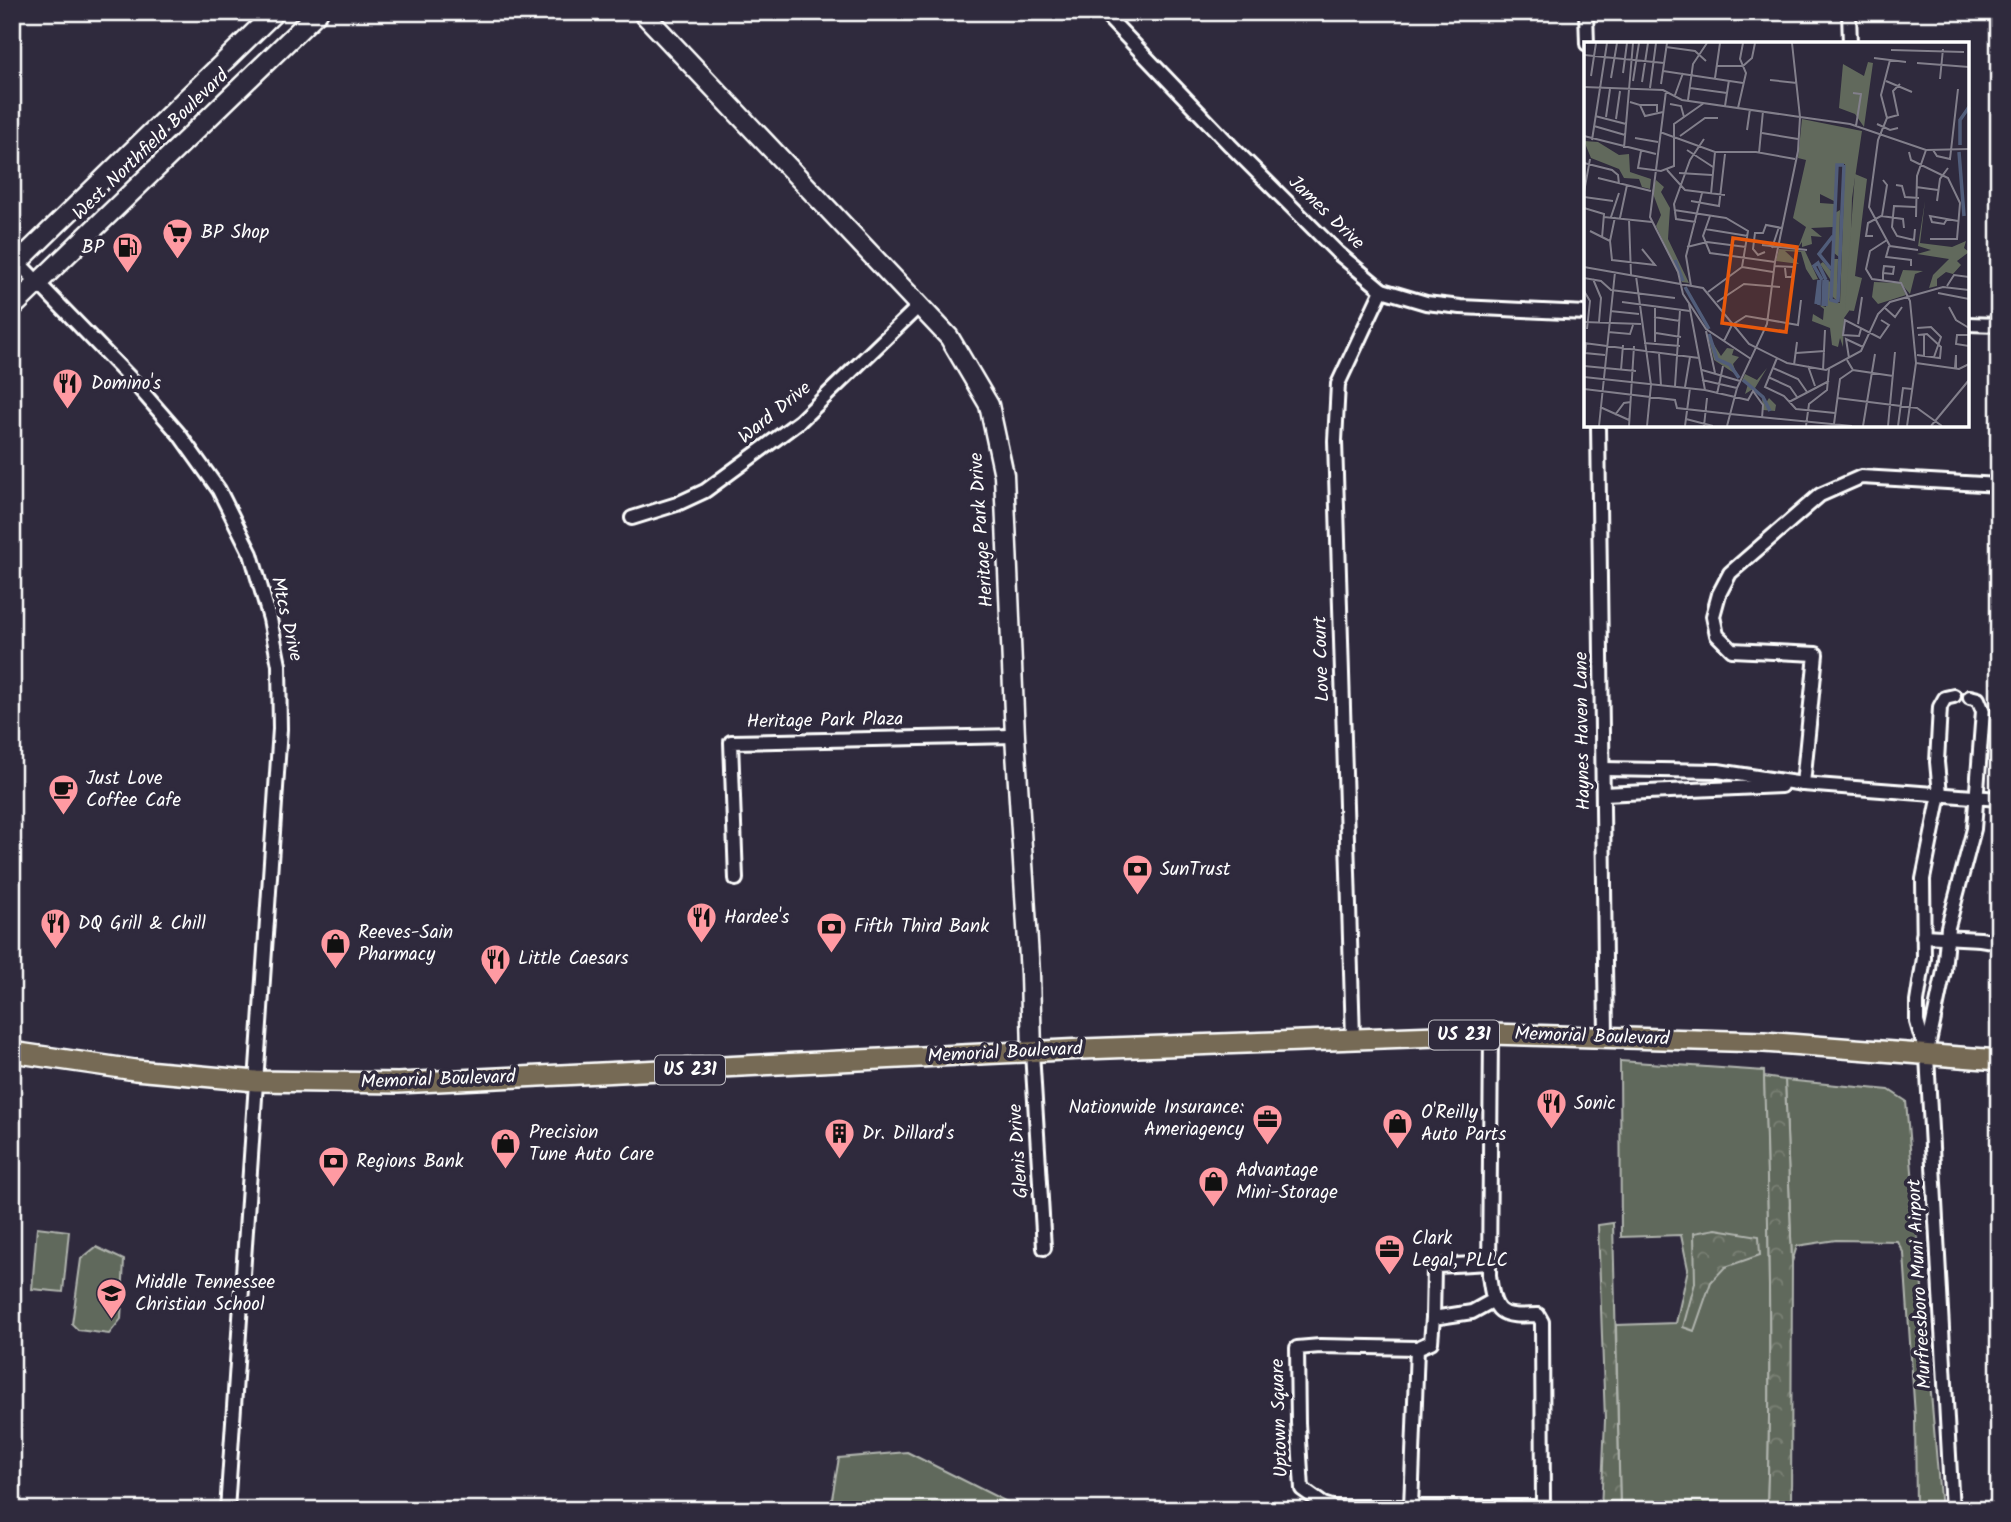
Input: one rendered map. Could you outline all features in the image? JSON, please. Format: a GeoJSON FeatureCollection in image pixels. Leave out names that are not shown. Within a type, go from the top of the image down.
{"type":"FeatureCollection","features":[{"type":"Feature","properties":{"kind":"main road","name":"Memorial Boulevard"},"geometry":{"type":"LineString","coordinates":[[12,1052],[135,1070],[256,1081],[397,1083],[1031,1052],[1491,1034],[1764,1042],[1999,1060]]}},
{"type":"Feature","properties":{"kind":"street","name":"West Northfield Boulevard"},"geometry":{"type":"LineString","coordinates":[[14,262],[275,12]]}},
{"type":"Feature","properties":{"kind":"street","name":"West Northfield Boulevard"},"geometry":{"type":"LineString","coordinates":[[12,308],[318,12]]}},
{"type":"Feature","properties":{"kind":"street","name":"Heritage Park Drive"},"geometry":{"type":"LineString","coordinates":[[642,12],[950,337],[989,405],[1004,475],[1014,736],[1030,974],[1031,1052]]}},
{"type":"Feature","properties":{"kind":"street","name":"James Drive"},"geometry":{"type":"LineString","coordinates":[[1103,12],[1338,253],[1382,290],[1426,303],[1461,307],[1584,313]]}},
{"type":"Feature","properties":{"kind":"street"},"geometry":{"type":"LineString","coordinates":[[1586,12],[1587,42]]}},
{"type":"Feature","properties":{"kind":"street"},"geometry":{"type":"LineString","coordinates":[[1849,12],[1850,42]]}},
{"type":"Feature","properties":{"kind":"street","name":"Mtcs Drive"},"geometry":{"type":"LineString","coordinates":[[14,262],[38,283],[133,382],[179,434],[219,490],[251,554],[270,619],[278,665],[280,729],[227,1510]]}},
{"type":"Feature","properties":{"kind":"street","name":"Love Court"},"geometry":{"type":"LineString","coordinates":[[1353,1038],[1335,441],[1338,384],[1382,290]]}},
{"type":"Feature","properties":{"kind":"street","name":"Ward Drive"},"geometry":{"type":"LineString","coordinates":[[632,518],[677,504],[705,491],[758,453],[800,421],[920,305]]}},
{"type":"Feature","properties":{"kind":"street"},"geometry":{"type":"LineString","coordinates":[[1969,324],[1999,325]]}},
{"type":"Feature","properties":{"kind":"street","name":"Haynes Haven Lane"},"geometry":{"type":"LineString","coordinates":[[1598,427],[1606,1037]]}},
{"type":"Feature","properties":{"kind":"street"},"geometry":{"type":"LineString","coordinates":[[1803,784],[1816,654],[1732,650],[1717,635],[1713,616],[1718,594],[1730,573],[1820,495],[1861,477],[1999,485]]}},
{"type":"Feature","properties":{"kind":"street"},"geometry":{"type":"LineString","coordinates":[[1927,1056],[1916,1022],[1924,958],[1923,879],[1940,794],[1937,762],[1940,707],[1945,698],[1954,696]]}},
{"type":"Feature","properties":{"kind":"street"},"geometry":{"type":"LineString","coordinates":[[1927,1056],[1944,971],[1947,938],[1974,829],[1983,710],[1978,699],[1970,697]]}},
{"type":"Feature","properties":{"kind":"street","name":"Heritage Park Plaza"},"geometry":{"type":"LineString","coordinates":[[736,879],[731,742],[1014,736]]}},
{"type":"Feature","properties":{"kind":"street"},"geometry":{"type":"LineString","coordinates":[[1603,769],[1718,771],[1803,784],[1999,799]]}},
{"type":"Feature","properties":{"kind":"street"},"geometry":{"type":"LineString","coordinates":[[1603,794],[1803,784]]}},
{"type":"Feature","properties":{"kind":"street"},"geometry":{"type":"LineString","coordinates":[[1923,936],[1999,942]]}},
{"type":"Feature","properties":{"kind":"street"},"geometry":{"type":"LineString","coordinates":[[1433,1318],[1472,1312],[1492,1300],[1489,1263],[1491,1034]]}},
{"type":"Feature","properties":{"kind":"street","name":"Glenis Drive"},"geometry":{"type":"LineString","coordinates":[[1031,1052],[1044,1248]]}},
{"type":"Feature","properties":{"kind":"street","name":"Murfreesboro Muni Airport"},"geometry":{"type":"LineString","coordinates":[[1927,1056],[1952,1510]]}},
{"type":"Feature","properties":{"kind":"street"},"geometry":{"type":"LineString","coordinates":[[1411,1507],[1417,1348],[1431,1342],[1434,1268],[1489,1263]]}},
{"type":"Feature","properties":{"kind":"street","name":"Uptown Square"},"geometry":{"type":"LineString","coordinates":[[1417,1348],[1297,1348],[1302,1489],[1322,1504],[1332,1507],[1543,1507],[1542,1322],[1538,1315],[1508,1316],[1498,1311],[1492,1300]]}},
{"type":"Feature","properties":{"kind":"green space"},"geometry":{"type":"Polygon","coordinates":[[[1620,1061],[1764,1071],[1769,1290],[1767,1510],[1620,1510],[1616,1325],[1676,1323],[1688,1269],[1681,1235],[1621,1237],[1620,1061]]]}},
{"type":"Feature","properties":{"kind":"green space"},"geometry":{"type":"Polygon","coordinates":[[[1764,1077],[1785,1080],[1792,1262],[1791,1510],[1767,1510],[1769,1293],[1764,1077]]]}},
{"type":"Feature","properties":{"kind":"green space"},"geometry":{"type":"Polygon","coordinates":[[[1785,1080],[1889,1090],[1906,1101],[1941,1510],[1916,1510],[1915,1416],[1904,1254],[1897,1241],[1836,1240],[1797,1246],[1792,1262],[1785,1080]]]}},
{"type":"Feature","properties":{"kind":"green space"},"geometry":{"type":"Polygon","coordinates":[[[1613,1223],[1620,1510],[1601,1510],[1605,1420],[1598,1225],[1613,1223]]]}},
{"type":"Feature","properties":{"kind":"green space"},"geometry":{"type":"Polygon","coordinates":[[[37,1227],[69,1231],[63,1292],[32,1289],[37,1227]]]}},
{"type":"Feature","properties":{"kind":"green space"},"geometry":{"type":"Polygon","coordinates":[[[1716,1229],[1759,1236],[1760,1255],[1725,1267],[1711,1282],[1694,1331],[1683,1327],[1695,1283],[1694,1233],[1716,1229]]]}},
{"type":"Feature","properties":{"kind":"green space"},"geometry":{"type":"Polygon","coordinates":[[[96,1247],[124,1260],[121,1319],[109,1334],[78,1330],[72,1324],[81,1259],[96,1247]]]}},
{"type":"Feature","properties":{"kind":"green space"},"geometry":{"type":"Polygon","coordinates":[[[907,1452],[1017,1507],[1018,1510],[830,1510],[839,1458],[907,1452]]]}},
{"type":"Feature","properties":{"kind":"place","name":"BP Shop"},"geometry":{"type":"Point","coordinates":[178,260]}},
{"type":"Feature","properties":{"kind":"place","name":"BP"},"geometry":{"type":"Point","coordinates":[127,275]}},
{"type":"Feature","properties":{"kind":"place","name":"Domino's"},"geometry":{"type":"Point","coordinates":[68,411]}},
{"type":"Feature","properties":{"kind":"place","name":"Just Love Coffee Cafe"},"geometry":{"type":"Point","coordinates":[63,817]}},
{"type":"Feature","properties":{"kind":"place","name":"SunTrust"},"geometry":{"type":"Point","coordinates":[1137,897]}},
{"type":"Feature","properties":{"kind":"place","name":"Hardee's"},"geometry":{"type":"Point","coordinates":[701,945]}},
{"type":"Feature","properties":{"kind":"place","name":"DQ Grill & Chill"},"geometry":{"type":"Point","coordinates":[55,951]}},
{"type":"Feature","properties":{"kind":"place","name":"Fifth Third Bank"},"geometry":{"type":"Point","coordinates":[831,954]}},
{"type":"Feature","properties":{"kind":"place","name":"Reeves-Sain Pharmacy"},"geometry":{"type":"Point","coordinates":[335,971]}},
{"type":"Feature","properties":{"kind":"place","name":"Little Caesars"},"geometry":{"type":"Point","coordinates":[495,986]}},
{"type":"Feature","properties":{"kind":"place","name":"Sonic"},"geometry":{"type":"Point","coordinates":[1551,1131]}},
{"type":"Feature","properties":{"kind":"place","name":"Nationwide Insurance: Ameriagency"},"geometry":{"type":"Point","coordinates":[1267,1146]}},
{"type":"Feature","properties":{"kind":"place","name":"O'Reilly Auto Parts"},"geometry":{"type":"Point","coordinates":[1398,1151]}},
{"type":"Feature","properties":{"kind":"place","name":"Dr. Dillard's"},"geometry":{"type":"Point","coordinates":[839,1161]}},
{"type":"Feature","properties":{"kind":"place","name":"Precision Tune Auto Care"},"geometry":{"type":"Point","coordinates":[506,1171]}},
{"type":"Feature","properties":{"kind":"place","name":"Regions Bank"},"geometry":{"type":"Point","coordinates":[333,1189]}},
{"type":"Feature","properties":{"kind":"place","name":"Advantage Mini-Storage"},"geometry":{"type":"Point","coordinates":[1213,1209]}},
{"type":"Feature","properties":{"kind":"place","name":"Clark Legal, PLLC"},"geometry":{"type":"Point","coordinates":[1389,1277]}},
{"type":"Feature","properties":{"kind":"place","name":"Middle Tennessee Christian School"},"geometry":{"type":"Point","coordinates":[112,1321]}}]}
